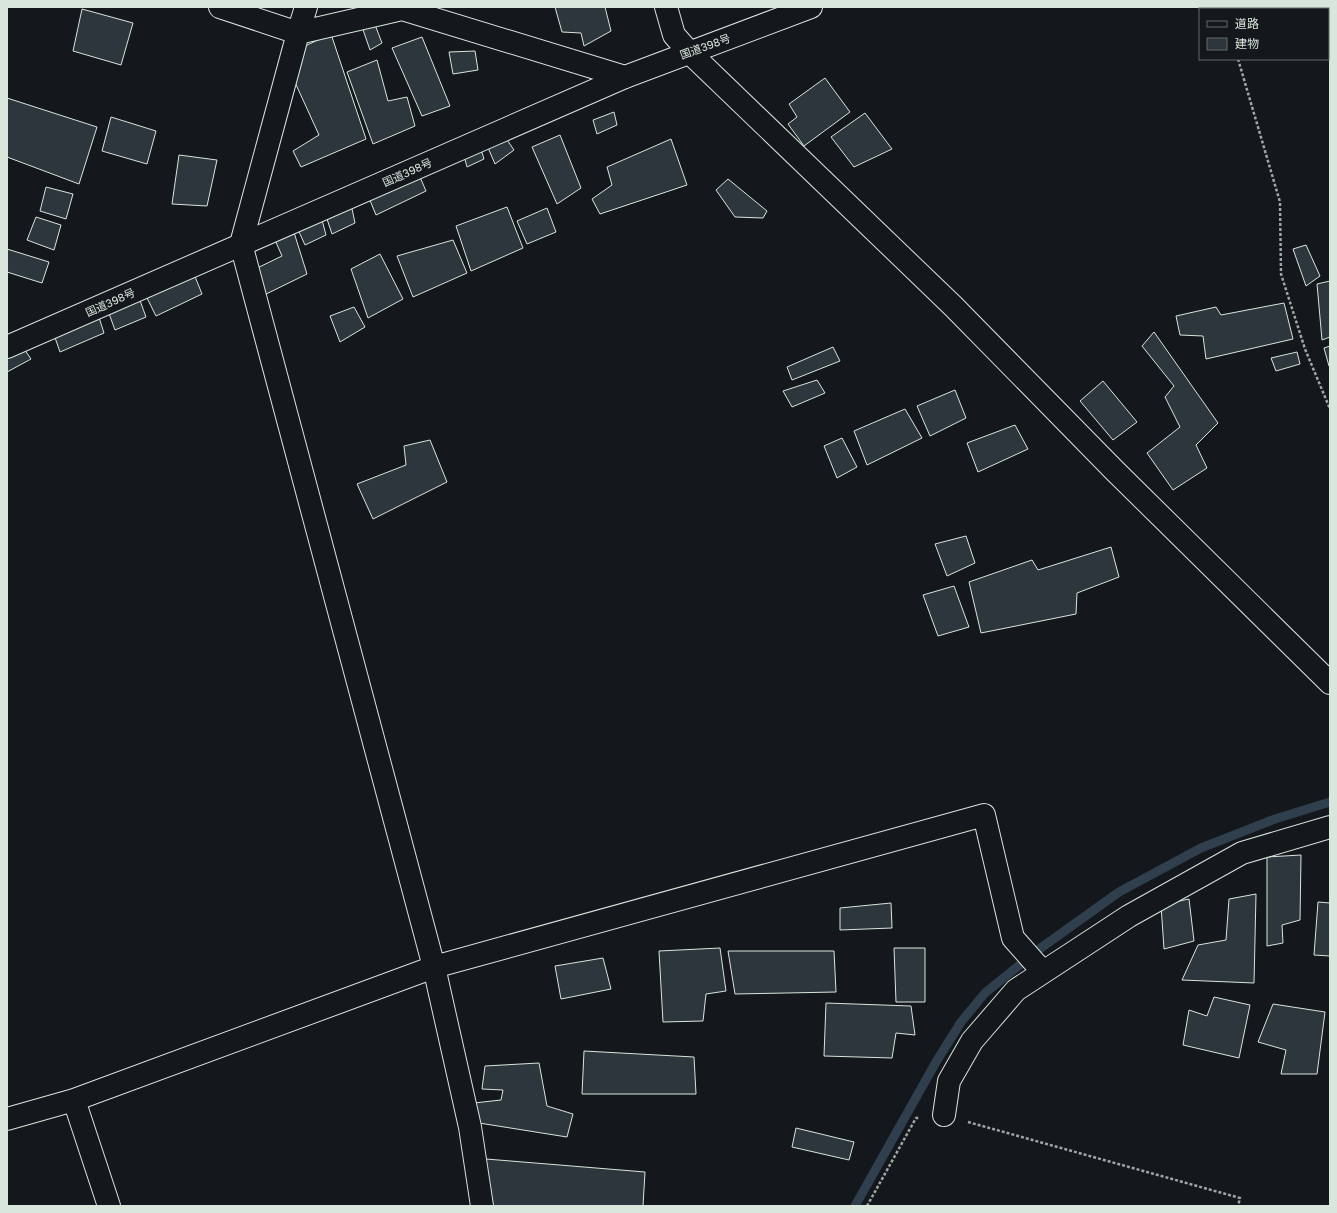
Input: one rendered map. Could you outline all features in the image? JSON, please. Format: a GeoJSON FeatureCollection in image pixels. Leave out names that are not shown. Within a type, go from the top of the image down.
{"type":"FeatureCollection","features":[{"type":"Feature","properties":{"kind":"main road"},"geometry":{"type":"LineString","coordinates":[[220,7],[298,33],[402,9],[625,77]]}},
{"type":"Feature","properties":{"kind":"main road"},"geometry":{"type":"LineString","coordinates":[[306,7],[241,244],[434,967],[470,1127],[482,1206]]}},
{"type":"Feature","properties":{"kind":"main road"},"geometry":{"type":"LineString","coordinates":[[666,7],[674,35],[689,52],[953,306],[1115,471],[1330,683]]}},
{"type":"Feature","properties":{"kind":"main road","name":"国道398号"},"geometry":{"type":"LineString","coordinates":[[7,347],[625,77],[811,7]]}},
{"type":"Feature","properties":{"kind":"main road"},"geometry":{"type":"LineString","coordinates":[[7,1119],[74,1100],[434,967],[984,815],[1014,938],[1043,971]]}},
{"type":"Feature","properties":{"kind":"main road"},"geometry":{"type":"LineString","coordinates":[[944,1115],[949,1081],[972,1041],[1016,990],[1129,916],[1242,853],[1330,828]]}},
{"type":"Feature","properties":{"kind":"main road"},"geometry":{"type":"LineString","coordinates":[[74,1100],[109,1206]]}},
{"type":"Feature","properties":{"kind":"path"},"geometry":{"type":"LineString","coordinates":[[1238,60],[1280,202],[1281,274],[1305,349],[1330,409]]}},
{"type":"Feature","properties":{"kind":"path"},"geometry":{"type":"LineString","coordinates":[[944,1115],[1240,1198],[1238,1206]]}},
{"type":"Feature","properties":{"kind":"path"},"geometry":{"type":"LineString","coordinates":[[867,1206],[916,1118]]}},
{"type":"Feature","properties":{"kind":"building"},"geometry":{"type":"Polygon","coordinates":[[[555,7],[605,7],[611,31],[584,46],[581,33],[562,32],[555,7]]]}},
{"type":"Feature","properties":{"kind":"building"},"geometry":{"type":"Polygon","coordinates":[[[82,9],[133,23],[121,65],[73,51],[82,9]]]}},
{"type":"Feature","properties":{"kind":"building"},"geometry":{"type":"Polygon","coordinates":[[[372,17],[382,43],[370,50],[360,21],[372,17]]]}},
{"type":"Feature","properties":{"kind":"building"},"geometry":{"type":"Polygon","coordinates":[[[331,34],[366,139],[301,167],[293,151],[319,135],[283,56],[331,34]]]}},
{"type":"Feature","properties":{"kind":"building"},"geometry":{"type":"Polygon","coordinates":[[[422,37],[450,106],[422,116],[392,48],[422,37]]]}},
{"type":"Feature","properties":{"kind":"building"},"geometry":{"type":"Polygon","coordinates":[[[475,51],[478,70],[453,74],[449,52],[475,51]]]}},
{"type":"Feature","properties":{"kind":"building"},"geometry":{"type":"Polygon","coordinates":[[[377,60],[388,101],[407,97],[415,126],[373,144],[347,72],[377,60]]]}},
{"type":"Feature","properties":{"kind":"building"},"geometry":{"type":"Polygon","coordinates":[[[825,78],[850,112],[804,146],[788,124],[797,117],[789,104],[825,78]]]}},
{"type":"Feature","properties":{"kind":"building"},"geometry":{"type":"Polygon","coordinates":[[[7,98],[97,127],[79,184],[7,157],[7,98]]]}},
{"type":"Feature","properties":{"kind":"building"},"geometry":{"type":"Polygon","coordinates":[[[614,112],[617,125],[597,134],[593,120],[614,112]]]}},
{"type":"Feature","properties":{"kind":"building"},"geometry":{"type":"Polygon","coordinates":[[[865,113],[892,149],[854,167],[831,137],[865,113]]]}},
{"type":"Feature","properties":{"kind":"building"},"geometry":{"type":"Polygon","coordinates":[[[111,117],[156,131],[147,164],[102,151],[111,117]]]}},
{"type":"Feature","properties":{"kind":"building"},"geometry":{"type":"Polygon","coordinates":[[[503,134],[514,150],[495,164],[486,143],[503,134]]]}},
{"type":"Feature","properties":{"kind":"building"},"geometry":{"type":"Polygon","coordinates":[[[560,135],[581,188],[557,204],[532,147],[560,135]]]}},
{"type":"Feature","properties":{"kind":"building"},"geometry":{"type":"Polygon","coordinates":[[[671,139],[687,185],[600,214],[592,199],[612,185],[607,167],[671,139]]]}},
{"type":"Feature","properties":{"kind":"building"},"geometry":{"type":"Polygon","coordinates":[[[480,146],[484,159],[467,167],[463,152],[480,146]]]}},
{"type":"Feature","properties":{"kind":"building"},"geometry":{"type":"Polygon","coordinates":[[[179,155],[217,160],[207,206],[172,204],[179,155]]]}},
{"type":"Feature","properties":{"kind":"building"},"geometry":{"type":"Polygon","coordinates":[[[417,170],[426,191],[376,215],[367,193],[417,170]]]}},
{"type":"Feature","properties":{"kind":"building"},"geometry":{"type":"Polygon","coordinates":[[[728,179],[767,211],[763,218],[735,217],[716,190],[728,179]]]}},
{"type":"Feature","properties":{"kind":"building"},"geometry":{"type":"Polygon","coordinates":[[[46,187],[73,194],[66,219],[40,211],[46,187]]]}},
{"type":"Feature","properties":{"kind":"building"},"geometry":{"type":"Polygon","coordinates":[[[351,204],[355,223],[332,234],[325,213],[351,204]]]}},
{"type":"Feature","properties":{"kind":"building"},"geometry":{"type":"Polygon","coordinates":[[[507,207],[523,248],[471,271],[456,226],[507,207]]]}},
{"type":"Feature","properties":{"kind":"building"},"geometry":{"type":"Polygon","coordinates":[[[547,208],[556,232],[527,244],[517,221],[547,208]]]}},
{"type":"Feature","properties":{"kind":"building"},"geometry":{"type":"Polygon","coordinates":[[[321,216],[326,235],[305,245],[296,225],[321,216]]]}},
{"type":"Feature","properties":{"kind":"building"},"geometry":{"type":"Polygon","coordinates":[[[36,217],[61,225],[54,250],[27,240],[36,217]]]}},
{"type":"Feature","properties":{"kind":"building"},"geometry":{"type":"Polygon","coordinates":[[[292,226],[307,274],[260,297],[251,271],[282,256],[272,233],[292,226]]]}},
{"type":"Feature","properties":{"kind":"building"},"geometry":{"type":"Polygon","coordinates":[[[453,240],[467,273],[413,297],[397,256],[453,240]]]}},
{"type":"Feature","properties":{"kind":"building"},"geometry":{"type":"Polygon","coordinates":[[[1306,245],[1320,276],[1306,286],[1293,249],[1306,245]]]}},
{"type":"Feature","properties":{"kind":"building"},"geometry":{"type":"Polygon","coordinates":[[[7,249],[49,262],[42,283],[7,272],[7,249]]]}},
{"type":"Feature","properties":{"kind":"building"},"geometry":{"type":"Polygon","coordinates":[[[380,254],[403,299],[368,318],[351,269],[380,254]]]}},
{"type":"Feature","properties":{"kind":"building"},"geometry":{"type":"Polygon","coordinates":[[[192,269],[202,294],[156,316],[143,290],[192,269]]]}},
{"type":"Feature","properties":{"kind":"building"},"geometry":{"type":"Polygon","coordinates":[[[1330,281],[1330,337],[1322,340],[1317,284],[1330,281]]]}},
{"type":"Feature","properties":{"kind":"building"},"geometry":{"type":"Polygon","coordinates":[[[138,295],[146,317],[115,330],[107,308],[138,295]]]}},
{"type":"Feature","properties":{"kind":"building"},"geometry":{"type":"Polygon","coordinates":[[[1284,303],[1293,339],[1206,359],[1203,336],[1180,335],[1176,316],[1216,307],[1221,315],[1284,303]]]}},
{"type":"Feature","properties":{"kind":"building"},"geometry":{"type":"Polygon","coordinates":[[[354,307],[365,327],[340,342],[330,316],[354,307]]]}},
{"type":"Feature","properties":{"kind":"building"},"geometry":{"type":"Polygon","coordinates":[[[97,311],[104,333],[60,352],[52,329],[97,311]]]}},
{"type":"Feature","properties":{"kind":"building"},"geometry":{"type":"Polygon","coordinates":[[[1154,332],[1218,423],[1196,445],[1207,468],[1173,490],[1147,453],[1180,427],[1165,397],[1174,386],[1142,346],[1154,332]]]}},
{"type":"Feature","properties":{"kind":"building"},"geometry":{"type":"Polygon","coordinates":[[[20,343],[31,359],[7,372],[7,349],[20,343]]]}},
{"type":"Feature","properties":{"kind":"building"},"geometry":{"type":"Polygon","coordinates":[[[1330,346],[1330,366],[1329,366],[1324,348],[1330,346]]]}},
{"type":"Feature","properties":{"kind":"building"},"geometry":{"type":"Polygon","coordinates":[[[833,347],[840,361],[792,380],[787,367],[833,347]]]}},
{"type":"Feature","properties":{"kind":"building"},"geometry":{"type":"Polygon","coordinates":[[[1297,352],[1300,364],[1276,371],[1271,358],[1297,352]]]}},
{"type":"Feature","properties":{"kind":"building"},"geometry":{"type":"Polygon","coordinates":[[[817,380],[825,393],[792,407],[783,391],[817,380]]]}},
{"type":"Feature","properties":{"kind":"building"},"geometry":{"type":"Polygon","coordinates":[[[1103,381],[1137,422],[1113,440],[1080,401],[1103,381]]]}},
{"type":"Feature","properties":{"kind":"building"},"geometry":{"type":"Polygon","coordinates":[[[955,390],[966,418],[930,436],[917,406],[955,390]]]}},
{"type":"Feature","properties":{"kind":"building"},"geometry":{"type":"Polygon","coordinates":[[[905,409],[922,438],[867,465],[854,431],[905,409]]]}},
{"type":"Feature","properties":{"kind":"building"},"geometry":{"type":"Polygon","coordinates":[[[1015,425],[1028,449],[978,472],[967,443],[1015,425]]]}},
{"type":"Feature","properties":{"kind":"building"},"geometry":{"type":"Polygon","coordinates":[[[842,438],[857,467],[837,478],[824,446],[842,438]]]}},
{"type":"Feature","properties":{"kind":"building"},"geometry":{"type":"Polygon","coordinates":[[[430,440],[447,482],[373,519],[357,484],[406,465],[404,446],[430,440]]]}},
{"type":"Feature","properties":{"kind":"building"},"geometry":{"type":"Polygon","coordinates":[[[966,536],[975,563],[947,576],[935,544],[966,536]]]}},
{"type":"Feature","properties":{"kind":"building"},"geometry":{"type":"Polygon","coordinates":[[[1111,547],[1119,577],[1077,593],[1076,614],[981,633],[969,582],[1032,560],[1038,570],[1111,547]]]}},
{"type":"Feature","properties":{"kind":"building"},"geometry":{"type":"Polygon","coordinates":[[[954,586],[969,627],[938,636],[923,595],[954,586]]]}},
{"type":"Feature","properties":{"kind":"building"},"geometry":{"type":"Polygon","coordinates":[[[1301,855],[1300,920],[1282,925],[1283,943],[1267,946],[1267,857],[1301,855]]]}},
{"type":"Feature","properties":{"kind":"building"},"geometry":{"type":"Polygon","coordinates":[[[1256,894],[1254,983],[1182,980],[1198,945],[1226,940],[1229,899],[1256,894]]]}},
{"type":"Feature","properties":{"kind":"building"},"geometry":{"type":"Polygon","coordinates":[[[1189,899],[1194,941],[1164,949],[1161,905],[1189,899]]]}},
{"type":"Feature","properties":{"kind":"building"},"geometry":{"type":"Polygon","coordinates":[[[1318,902],[1330,903],[1330,956],[1314,955],[1318,902]]]}},
{"type":"Feature","properties":{"kind":"building"},"geometry":{"type":"Polygon","coordinates":[[[891,903],[892,928],[840,930],[840,908],[891,903]]]}},
{"type":"Feature","properties":{"kind":"building"},"geometry":{"type":"Polygon","coordinates":[[[720,948],[726,991],[706,994],[703,1021],[663,1022],[659,951],[720,948]]]}},
{"type":"Feature","properties":{"kind":"building"},"geometry":{"type":"Polygon","coordinates":[[[894,948],[925,948],[925,1002],[896,1002],[894,948]]]}},
{"type":"Feature","properties":{"kind":"building"},"geometry":{"type":"Polygon","coordinates":[[[728,951],[834,951],[836,992],[735,994],[728,951]]]}},
{"type":"Feature","properties":{"kind":"building"},"geometry":{"type":"Polygon","coordinates":[[[603,958],[611,989],[561,999],[555,966],[603,958]]]}},
{"type":"Feature","properties":{"kind":"building"},"geometry":{"type":"Polygon","coordinates":[[[1214,997],[1250,1005],[1239,1058],[1183,1045],[1189,1010],[1207,1016],[1214,997]]]}},
{"type":"Feature","properties":{"kind":"building"},"geometry":{"type":"Polygon","coordinates":[[[826,1003],[911,1006],[915,1035],[896,1033],[892,1058],[824,1056],[826,1003]]]}},
{"type":"Feature","properties":{"kind":"building"},"geometry":{"type":"Polygon","coordinates":[[[1273,1004],[1325,1012],[1317,1074],[1281,1074],[1286,1050],[1258,1042],[1273,1004]]]}},
{"type":"Feature","properties":{"kind":"building"},"geometry":{"type":"Polygon","coordinates":[[[584,1051],[694,1057],[696,1094],[582,1094],[584,1051]]]}},
{"type":"Feature","properties":{"kind":"building"},"geometry":{"type":"Polygon","coordinates":[[[539,1063],[547,1106],[573,1114],[567,1137],[479,1123],[474,1103],[501,1100],[503,1090],[482,1089],[485,1066],[539,1063]]]}},
{"type":"Feature","properties":{"kind":"building"},"geometry":{"type":"Polygon","coordinates":[[[796,1128],[854,1142],[849,1160],[792,1147],[796,1128]]]}},
{"type":"Feature","properties":{"kind":"building"},"geometry":{"type":"Polygon","coordinates":[[[486,1159],[645,1172],[643,1206],[490,1206],[486,1159]]]}},
{"type":"Feature","properties":{"kind":"waterway"},"geometry":{"type":"LineString","coordinates":[[855,1206],[936,1062],[961,1022],[985,993],[1038,950],[1119,892],[1201,848],[1275,819],[1330,802]]}}]}
